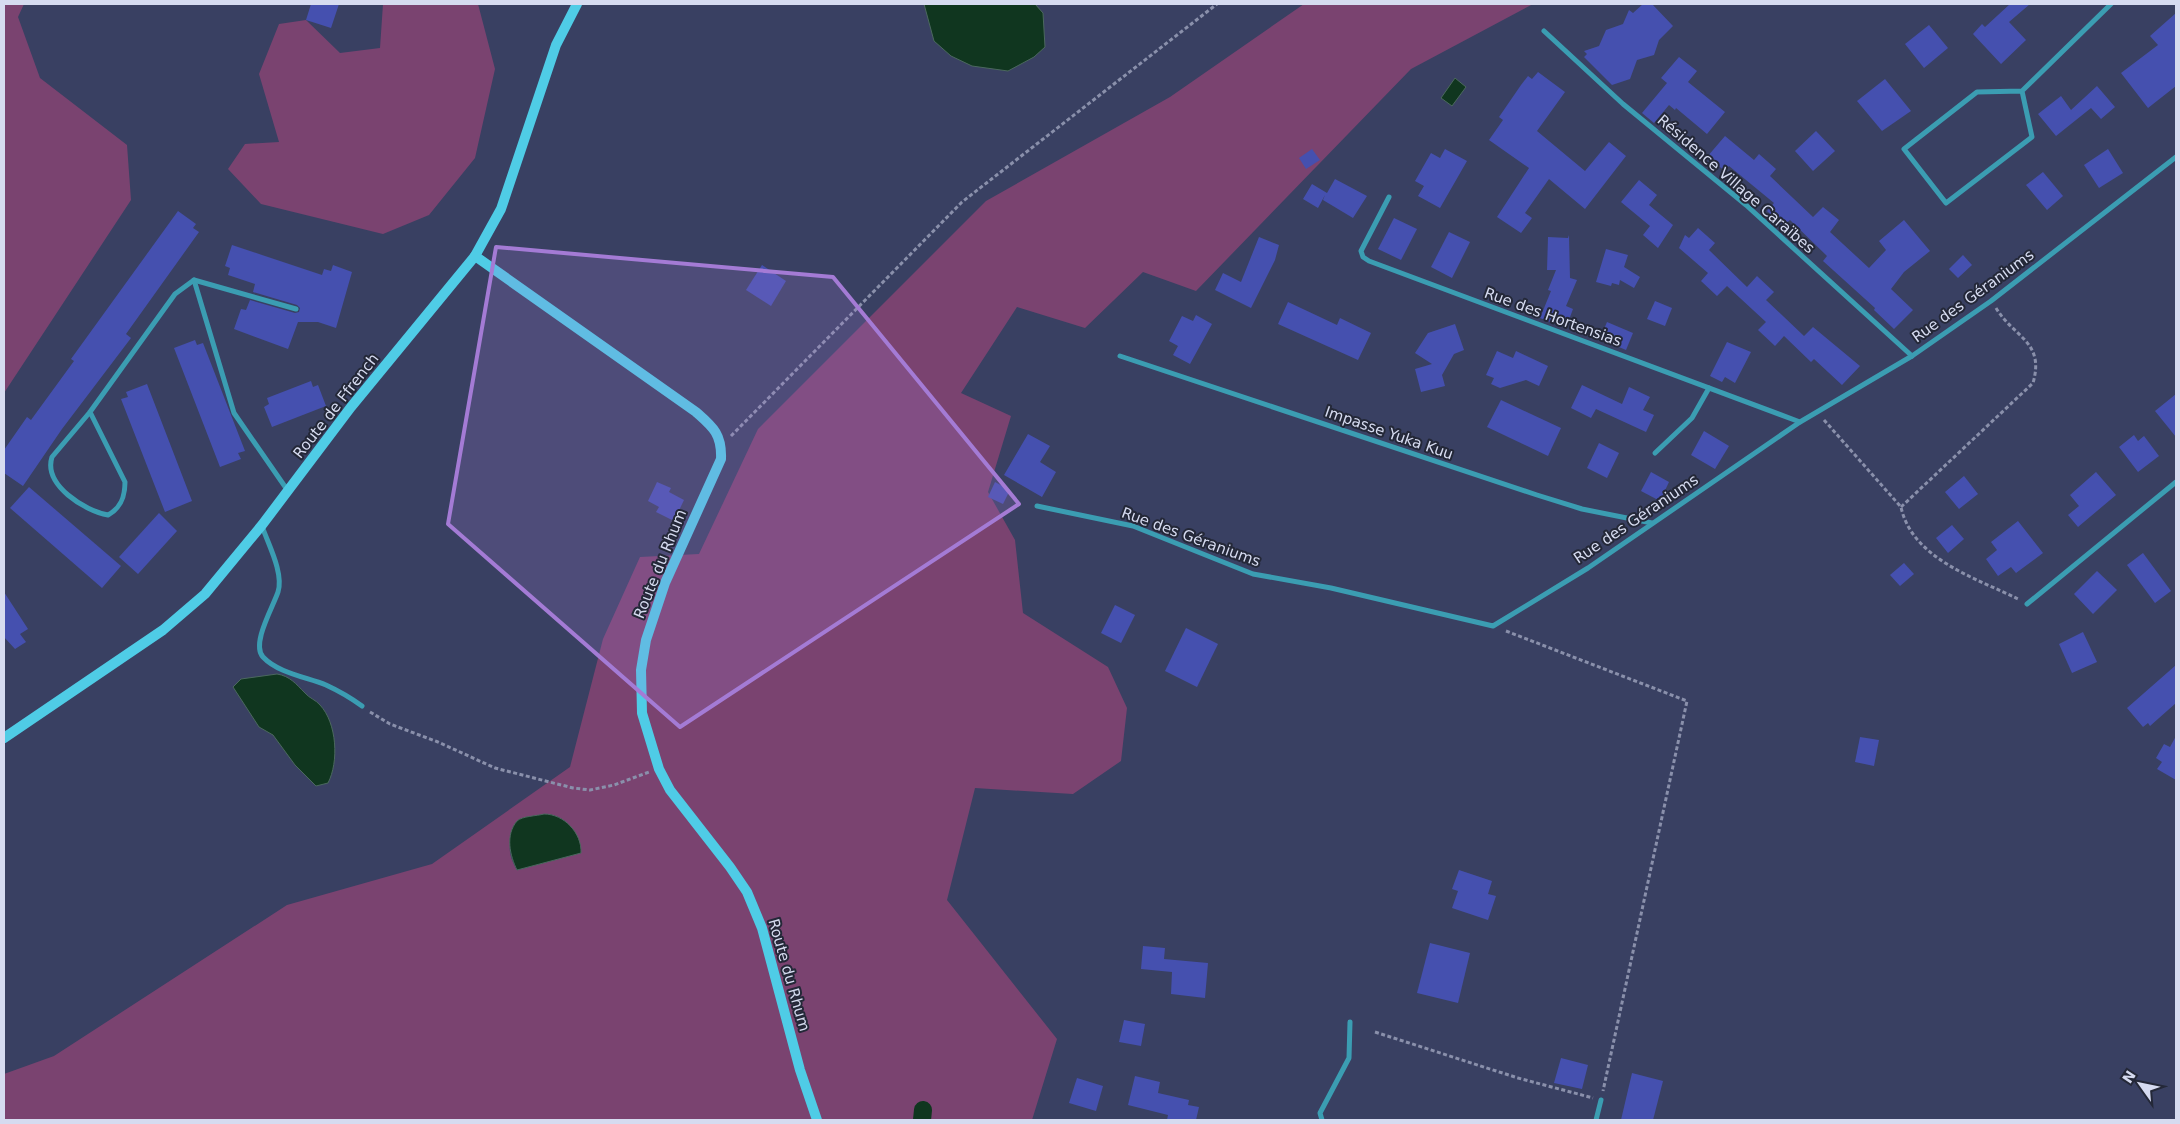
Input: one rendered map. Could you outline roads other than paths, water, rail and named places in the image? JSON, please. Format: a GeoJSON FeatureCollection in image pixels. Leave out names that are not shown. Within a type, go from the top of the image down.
{"type":"FeatureCollection","features":[{"type":"Feature","properties":{"kind":"street","name":"Route de Ffrench"},"geometry":{"type":"LineString","coordinates":[[4,738],[163,630],[205,594],[288,492],[352,407],[475,256],[501,208],[556,45],[577,4]]}},
{"type":"Feature","properties":{"kind":"street"},"geometry":{"type":"LineString","coordinates":[[2022,91],[2032,137],[1946,203],[1904,149],[1977,92],[2022,91],[2111,4]]}},
{"type":"Feature","properties":{"kind":"street","name":"Résidence Village Caraïbes"},"geometry":{"type":"LineString","coordinates":[[1544,31],[1623,104],[1746,205],[1912,356]]}},
{"type":"Feature","properties":{"kind":"street","name":"Rue des Géraniums"},"geometry":{"type":"LineString","coordinates":[[1037,506],[1133,526],[1253,574],[1331,588],[1494,626],[1588,568],[1800,422],[1912,356],[1991,301],[2176,157]]}},
{"type":"Feature","properties":{"kind":"street","name":"Rue des Hortensias"},"geometry":{"type":"LineString","coordinates":[[1389,197],[1360,251],[1369,261],[1800,422]]}},
{"type":"Feature","properties":{"kind":"street","name":"Route du Rhum"},"geometry":{"type":"LineString","coordinates":[[475,256],[696,412],[715,429],[722,445],[721,459],[665,583],[646,640],[641,670],[642,713],[659,769],[670,790],[747,892],[762,928],[800,1070],[817,1120]]}},
{"type":"Feature","properties":{"kind":"street"},"geometry":{"type":"LineString","coordinates":[[194,280],[234,413],[288,492]]}},
{"type":"Feature","properties":{"kind":"street"},"geometry":{"type":"LineString","coordinates":[[194,280],[296,309]]}},
{"type":"Feature","properties":{"kind":"street"},"geometry":{"type":"LineString","coordinates":[[90,412],[124,482],[125,494],[117,510],[108,516],[99,514],[63,491],[53,481],[50,470],[52,457],[90,412],[175,294],[194,280]]}},
{"type":"Feature","properties":{"kind":"street","name":"Impasse Yuka Kuu"},"geometry":{"type":"LineString","coordinates":[[1120,356],[1537,495],[1582,509],[1652,523]]}},
{"type":"Feature","properties":{"kind":"street"},"geometry":{"type":"LineString","coordinates":[[1655,453],[1692,418],[1709,388]]}},
{"type":"Feature","properties":{"kind":"street"},"geometry":{"type":"LineString","coordinates":[[2028,604],[2176,482]]}},
{"type":"Feature","properties":{"kind":"street"},"geometry":{"type":"LineString","coordinates":[[262,525],[278,576],[279,590],[260,636],[258,649],[263,657],[286,671],[326,685],[362,706]]}},
{"type":"Feature","properties":{"kind":"street"},"geometry":{"type":"LineString","coordinates":[[1322,1120],[1320,1113],[1349,1058],[1350,1022]]}},
{"type":"Feature","properties":{"kind":"street"},"geometry":{"type":"LineString","coordinates":[[1596,1120],[1601,1100]]}},
{"type":"Feature","properties":{"kind":"waterway"},"geometry":{"type":"LineString","coordinates":[[922,1120],[923,1110]]}}]}
